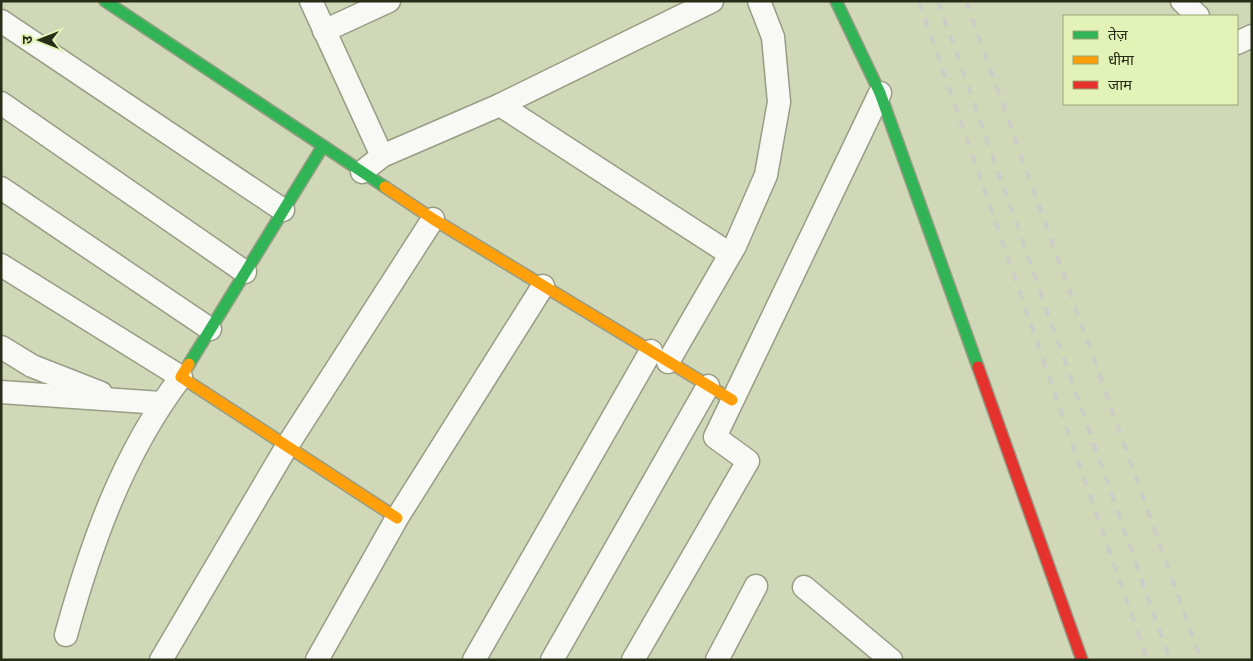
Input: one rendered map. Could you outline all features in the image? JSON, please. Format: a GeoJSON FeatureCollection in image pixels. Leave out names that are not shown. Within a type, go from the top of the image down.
{"type":"FeatureCollection","features":[{"type":"Feature","properties":{"kind":"street"},"geometry":{"type":"LineString","coordinates":[[105,1],[433,219],[732,400]]}},
{"type":"Feature","properties":{"kind":"street"},"geometry":{"type":"LineString","coordinates":[[311,1],[382,156]]}},
{"type":"Feature","properties":{"kind":"street"},"geometry":{"type":"LineString","coordinates":[[324,31],[389,1]]}},
{"type":"Feature","properties":{"kind":"street"},"geometry":{"type":"LineString","coordinates":[[362,172],[382,156],[500,104],[712,1]]}},
{"type":"Feature","properties":{"kind":"street"},"geometry":{"type":"LineString","coordinates":[[474,660],[660,357],[730,254],[766,175],[779,102],[773,37],[759,1]]}},
{"type":"Feature","properties":{"kind":"street"},"geometry":{"type":"LineString","coordinates":[[836,1],[880,93],[1082,660]]}},
{"type":"Feature","properties":{"kind":"street"},"geometry":{"type":"LineString","coordinates":[[1182,1],[1197,15]]}},
{"type":"Feature","properties":{"kind":"street"},"geometry":{"type":"LineString","coordinates":[[1,21],[283,210]]}},
{"type":"Feature","properties":{"kind":"street"},"geometry":{"type":"LineString","coordinates":[[1238,43],[1252,36]]}},
{"type":"Feature","properties":{"kind":"street"},"geometry":{"type":"LineString","coordinates":[[633,660],[748,461],[715,437],[880,93]]}},
{"type":"Feature","properties":{"kind":"street"},"geometry":{"type":"LineString","coordinates":[[1,103],[246,272]]}},
{"type":"Feature","properties":{"kind":"street"},"geometry":{"type":"LineString","coordinates":[[500,104],[730,254]]}},
{"type":"Feature","properties":{"kind":"street"},"geometry":{"type":"LineString","coordinates":[[66,635],[85,566],[111,500],[161,403],[181,377],[323,146]]}},
{"type":"Feature","properties":{"kind":"street"},"geometry":{"type":"LineString","coordinates":[[1,188],[210,329]]}},
{"type":"Feature","properties":{"kind":"street"},"geometry":{"type":"LineString","coordinates":[[161,660],[287,446],[433,219]]}},
{"type":"Feature","properties":{"kind":"street"},"geometry":{"type":"LineString","coordinates":[[1,266],[181,377],[397,518]]}},
{"type":"Feature","properties":{"kind":"street"},"geometry":{"type":"LineString","coordinates":[[317,660],[397,518],[543,286]]}},
{"type":"Feature","properties":{"kind":"street"},"geometry":{"type":"LineString","coordinates":[[1,347],[32,366],[121,400]]}},
{"type":"Feature","properties":{"kind":"street"},"geometry":{"type":"LineString","coordinates":[[552,660],[708,386]]}},
{"type":"Feature","properties":{"kind":"street"},"geometry":{"type":"LineString","coordinates":[[1,392],[161,403]]}},
{"type":"Feature","properties":{"kind":"street"},"geometry":{"type":"LineString","coordinates":[[717,660],[756,586]]}},
{"type":"Feature","properties":{"kind":"street"},"geometry":{"type":"LineString","coordinates":[[804,588],[891,660]]}},
{"type":"Feature","properties":{"kind":"railway"},"geometry":{"type":"LineString","coordinates":[[919,1],[1147,660]]}},
{"type":"Feature","properties":{"kind":"railway"},"geometry":{"type":"LineString","coordinates":[[938,1],[1170,660]]}},
{"type":"Feature","properties":{"kind":"railway"},"geometry":{"type":"LineString","coordinates":[[966,1],[1201,660]]}},
{"type":"Feature","properties":{"kind":"traffic: fast"},"geometry":{"type":"LineString","coordinates":[[105,1],[385,187]]}},
{"type":"Feature","properties":{"kind":"traffic: fast"},"geometry":{"type":"LineString","coordinates":[[836,1],[880,93],[978,367]]}},
{"type":"Feature","properties":{"kind":"traffic: fast"},"geometry":{"type":"LineString","coordinates":[[189,364],[323,146]]}},
{"type":"Feature","properties":{"kind":"traffic: slow"},"geometry":{"type":"LineString","coordinates":[[385,187],[433,219],[732,400]]}},
{"type":"Feature","properties":{"kind":"traffic: slow"},"geometry":{"type":"LineString","coordinates":[[189,364],[181,377],[397,518]]}},
{"type":"Feature","properties":{"kind":"traffic: jam"},"geometry":{"type":"LineString","coordinates":[[978,367],[1082,660]]}}]}
